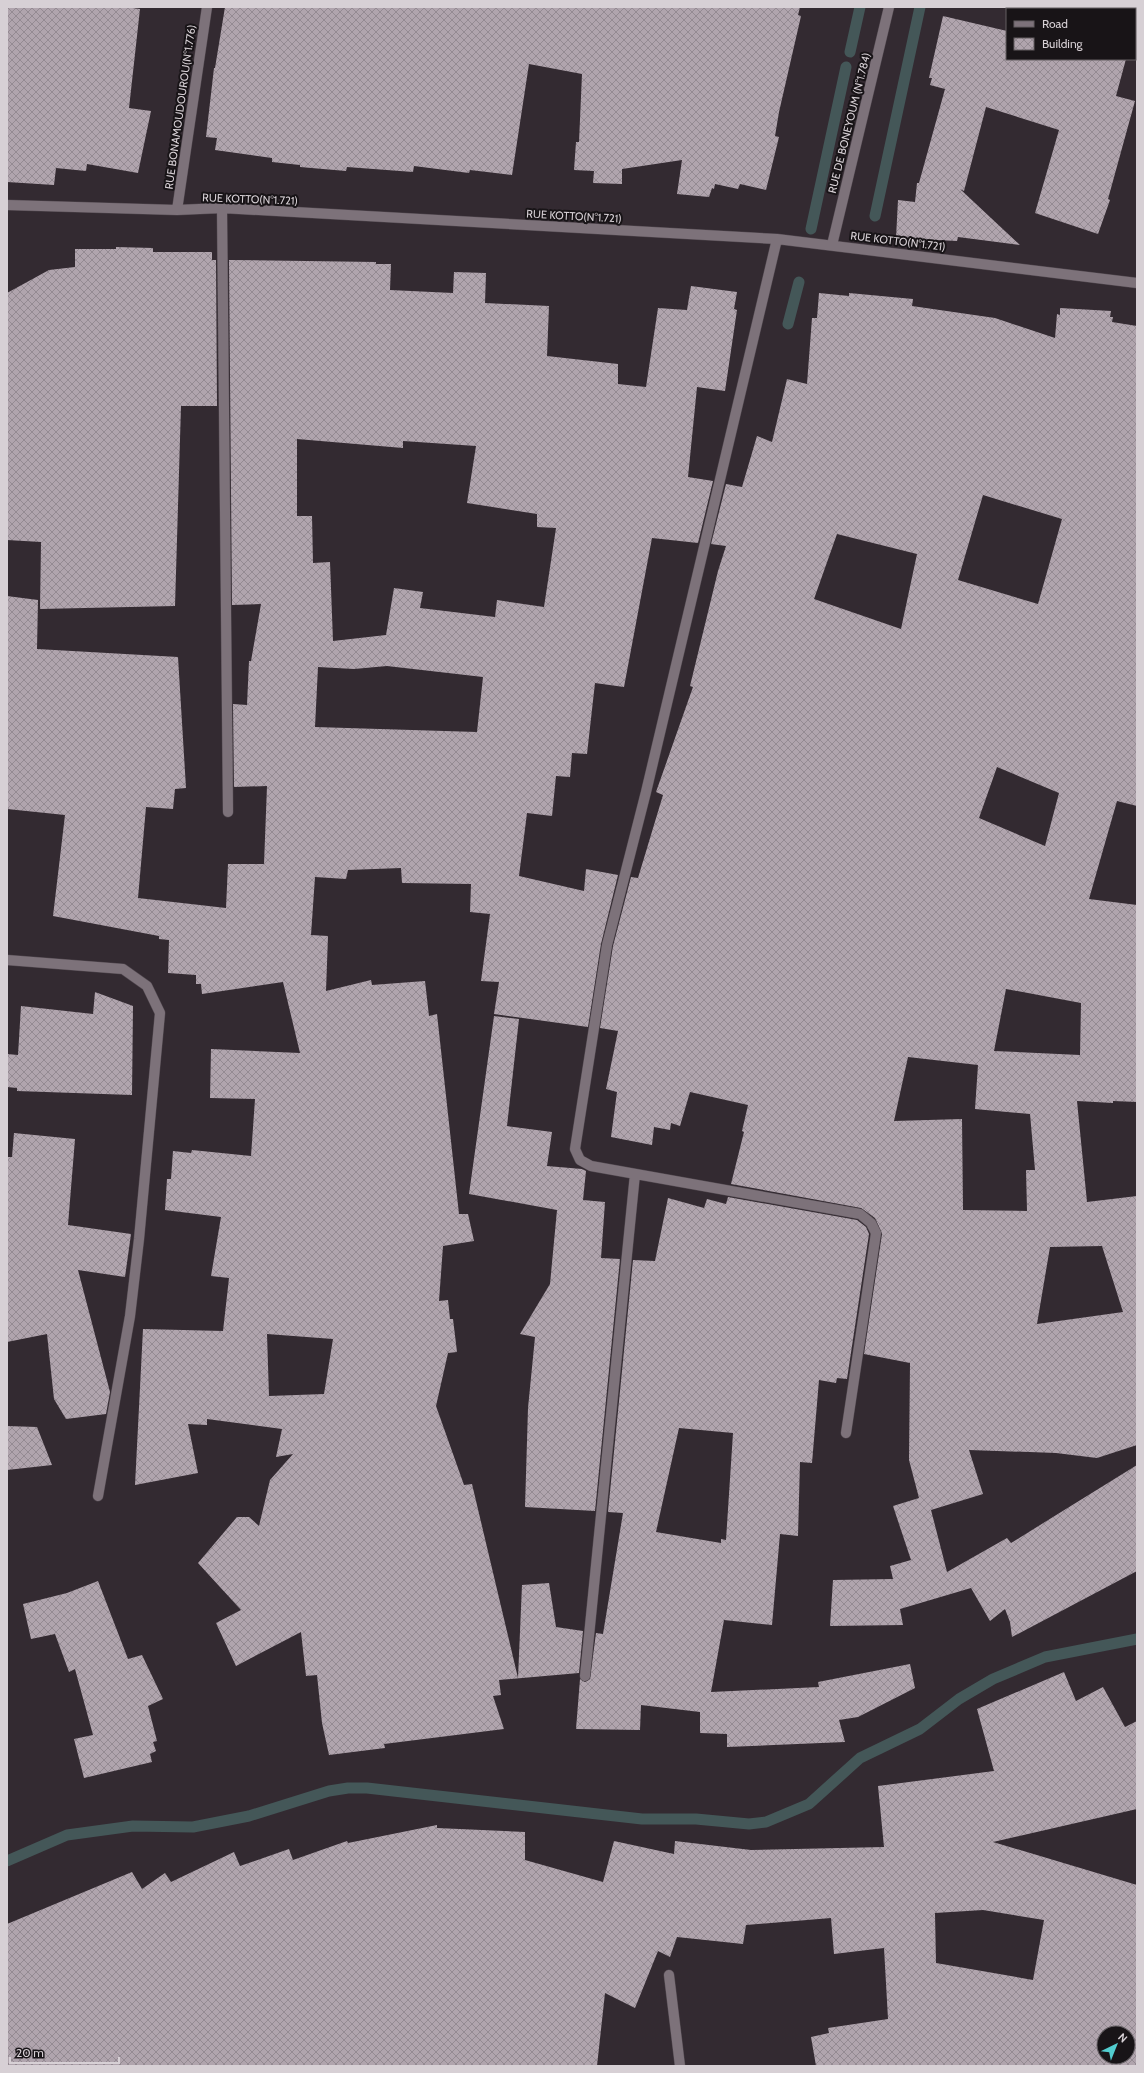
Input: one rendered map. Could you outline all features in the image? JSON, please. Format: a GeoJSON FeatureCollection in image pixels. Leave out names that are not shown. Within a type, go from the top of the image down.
{"type":"FeatureCollection","features":[{"type":"Feature","properties":{"kind":"street","name":"RUE BONAMOUDOUROU(N°1.776)"},"geometry":{"type":"LineString","coordinates":[[177,210],[207,7]]}},
{"type":"Feature","properties":{"kind":"street","name":"RUE DE BONEYOUM (N°1.784)"},"geometry":{"type":"LineString","coordinates":[[832,245],[889,7]]}},
{"type":"Feature","properties":{"kind":"street","name":"RUE KOTTO(N°1.721)"},"geometry":{"type":"LineString","coordinates":[[7,205],[177,210],[222,208],[776,239],[1137,283]]}},
{"type":"Feature","properties":{"kind":"street"},"geometry":{"type":"LineString","coordinates":[[222,208],[228,812]]}},
{"type":"Feature","properties":{"kind":"street"},"geometry":{"type":"LineString","coordinates":[[776,239],[648,784],[607,945],[575,1149],[580,1160],[591,1166],[860,1214],[871,1222],[876,1233],[846,1433]]}},
{"type":"Feature","properties":{"kind":"street"},"geometry":{"type":"LineString","coordinates":[[7,960],[123,969],[147,986],[160,1013],[131,1309],[98,1496]]}},
{"type":"Feature","properties":{"kind":"street"},"geometry":{"type":"LineString","coordinates":[[585,1676],[635,1174]]}},
{"type":"Feature","properties":{"kind":"street"},"geometry":{"type":"LineString","coordinates":[[669,1975],[680,2066]]}},
{"type":"Feature","properties":{"kind":"building"},"geometry":{"type":"Polygon","coordinates":[[[7,7],[125,7],[140,9],[129,108],[151,111],[138,173],[87,164],[86,171],[56,168],[54,185],[7,182],[7,7]]]}},
{"type":"Feature","properties":{"kind":"building"},"geometry":{"type":"Polygon","coordinates":[[[225,7],[800,7],[798,15],[801,16],[779,112],[775,136],[779,137],[766,190],[740,184],[738,189],[715,184],[709,197],[677,194],[682,160],[622,169],[622,184],[593,183],[594,171],[574,170],[576,142],[579,142],[582,74],[529,64],[512,175],[470,170],[469,173],[414,166],[413,172],[347,167],[346,171],[300,167],[300,165],[272,162],[272,158],[215,150],[217,138],[206,137],[214,68],[225,7]]]}},
{"type":"Feature","properties":{"kind":"building"},"geometry":{"type":"Polygon","coordinates":[[[943,16],[1006,31],[1006,60],[1126,60],[1116,96],[1135,101],[1108,199],[1110,200],[1098,234],[1035,213],[1059,130],[986,107],[964,191],[960,189],[1020,245],[958,237],[957,241],[896,238],[898,200],[915,202],[917,183],[919,183],[945,89],[930,85],[932,78],[929,78],[943,16]]]}},
{"type":"Feature","properties":{"kind":"building"},"geometry":{"type":"Polygon","coordinates":[[[116,247],[153,248],[153,252],[212,252],[212,260],[216,260],[217,406],[181,406],[175,606],[40,609],[41,542],[7,540],[7,293],[49,270],[75,267],[75,249],[116,249],[116,247]]]}},
{"type":"Feature","properties":{"kind":"building"},"geometry":{"type":"Polygon","coordinates":[[[229,260],[376,262],[376,264],[391,264],[390,290],[453,293],[454,272],[486,273],[485,303],[549,306],[547,356],[618,364],[618,384],[646,387],[658,308],[687,310],[691,286],[737,292],[734,309],[737,310],[725,391],[697,387],[688,477],[713,481],[698,543],[652,538],[624,687],[595,683],[587,754],[572,753],[570,777],[556,776],[552,816],[527,813],[519,876],[584,891],[586,869],[618,875],[601,944],[588,1027],[494,1014],[499,982],[481,981],[490,914],[470,912],[471,884],[402,883],[401,868],[348,870],[346,879],[315,877],[311,935],[328,936],[326,991],[371,980],[372,985],[425,981],[429,1016],[437,1014],[459,1214],[468,1214],[474,1241],[443,1246],[439,1301],[448,1300],[450,1319],[453,1319],[457,1352],[448,1353],[436,1406],[464,1485],[472,1484],[518,1678],[522,1585],[549,1583],[556,1627],[583,1631],[579,1673],[499,1680],[501,1695],[493,1696],[504,1729],[384,1744],[385,1748],[329,1755],[322,1723],[317,1675],[306,1676],[301,1632],[236,1666],[216,1623],[241,1610],[198,1563],[237,1517],[249,1517],[259,1526],[270,1480],[293,1454],[276,1457],[282,1429],[207,1419],[207,1425],[188,1424],[198,1473],[135,1485],[143,1329],[223,1331],[229,1278],[211,1276],[221,1217],[165,1210],[167,1179],[171,1179],[173,1151],[191,1153],[192,1150],[251,1156],[255,1099],[210,1098],[211,1049],[300,1053],[283,982],[202,994],[201,984],[196,984],[196,975],[168,973],[169,940],[159,939],[159,936],[53,916],[65,815],[7,809],[7,596],[38,600],[37,649],[178,657],[186,788],[175,789],[173,809],[146,807],[138,898],[226,908],[228,864],[264,864],[267,786],[234,787],[233,704],[247,705],[249,661],[251,661],[261,604],[232,605],[229,260]],[[297,439],[297,516],[312,516],[313,563],[330,562],[333,641],[386,635],[394,588],[423,592],[420,608],[495,617],[497,600],[544,607],[556,528],[537,527],[537,514],[467,503],[476,446],[403,441],[403,448],[297,439]],[[387,666],[354,669],[318,667],[315,727],[477,732],[483,677],[387,666]],[[267,1334],[269,1396],[324,1394],[333,1339],[267,1334]]]}},
{"type":"Feature","properties":{"kind":"building"},"geometry":{"type":"Polygon","coordinates":[[[819,293],[849,296],[849,293],[913,299],[912,306],[995,318],[1055,338],[1057,314],[1060,315],[1060,308],[1111,311],[1110,317],[1113,317],[1112,322],[1137,326],[1137,806],[1117,801],[1089,899],[1137,905],[1137,1102],[1113,1101],[1113,1103],[1077,1101],[1087,1202],[1137,1196],[1137,1445],[1097,1458],[1056,1453],[969,1450],[983,1494],[931,1510],[947,1572],[1007,1538],[1011,1543],[1137,1465],[1137,1571],[1012,1637],[1010,1622],[1005,1609],[990,1621],[971,1588],[900,1609],[903,1625],[830,1626],[833,1580],[893,1579],[890,1566],[911,1560],[893,1506],[919,1498],[909,1460],[910,1363],[864,1354],[882,1234],[875,1218],[861,1208],[731,1184],[744,1132],[742,1131],[748,1105],[690,1092],[680,1126],[671,1123],[670,1130],[654,1127],[652,1145],[611,1137],[617,1092],[606,1089],[618,1031],[600,1028],[613,946],[631,877],[638,878],[663,795],[656,792],[693,687],[690,686],[718,571],[726,546],[711,544],[726,484],[742,487],[757,436],[772,442],[787,379],[807,384],[812,318],[817,318],[819,293]],[[983,495],[958,580],[1038,604],[1062,519],[983,495]],[[837,534],[814,599],[901,629],[917,554],[837,534]],[[997,767],[979,818],[1045,846],[1059,793],[997,767]],[[1006,989],[994,1051],[1080,1055],[1081,1003],[1006,989]],[[908,1057],[894,1121],[962,1119],[963,1210],[1027,1211],[1026,1170],[1035,1170],[1030,1114],[975,1109],[978,1065],[908,1057]],[[1102,1246],[1050,1247],[1037,1324],[1123,1312],[1102,1246]]]}},
{"type":"Feature","properties":{"kind":"building"},"geometry":{"type":"Polygon","coordinates":[[[95,992],[133,1006],[132,1095],[17,1091],[17,1088],[7,1087],[7,1054],[18,1055],[21,1006],[93,1014],[95,992]]]}},
{"type":"Feature","properties":{"kind":"building"},"geometry":{"type":"Polygon","coordinates":[[[494,1016],[519,1019],[507,1126],[552,1132],[547,1166],[582,1169],[586,1171],[583,1200],[605,1202],[601,1258],[620,1259],[595,1511],[525,1507],[528,1408],[535,1337],[520,1334],[550,1284],[557,1210],[469,1194],[494,1016]]]}},
{"type":"Feature","properties":{"kind":"building"},"geometry":{"type":"Polygon","coordinates":[[[14,1133],[75,1139],[68,1225],[131,1234],[125,1277],[78,1270],[110,1392],[106,1414],[66,1419],[54,1399],[47,1334],[7,1342],[7,1157],[12,1157],[14,1133]]]}},
{"type":"Feature","properties":{"kind":"building"},"geometry":{"type":"Polygon","coordinates":[[[728,1197],[857,1220],[866,1227],[869,1234],[847,1379],[837,1378],[836,1383],[819,1380],[812,1463],[800,1462],[798,1536],[780,1534],[772,1625],[724,1620],[711,1692],[819,1687],[818,1682],[910,1664],[915,1688],[858,1717],[839,1720],[845,1742],[727,1747],[727,1734],[700,1733],[700,1712],[641,1705],[640,1730],[576,1729],[580,1679],[585,1682],[590,1679],[596,1633],[603,1634],[623,1513],[608,1512],[633,1260],[655,1261],[668,1198],[704,1208],[707,1199],[726,1204],[728,1197]],[[679,1428],[656,1532],[721,1543],[721,1539],[726,1540],[733,1433],[679,1428]]]}},
{"type":"Feature","properties":{"kind":"building"},"geometry":{"type":"Polygon","coordinates":[[[7,1426],[37,1427],[52,1465],[7,1470],[7,1426]]]}},
{"type":"Feature","properties":{"kind":"building"},"geometry":{"type":"Polygon","coordinates":[[[98,1581],[128,1659],[142,1655],[163,1699],[148,1706],[157,1741],[153,1742],[156,1751],[150,1754],[152,1762],[84,1778],[74,1739],[93,1735],[75,1669],[69,1672],[55,1634],[31,1639],[23,1604],[67,1593],[98,1581]]]}},
{"type":"Feature","properties":{"kind":"building"},"geometry":{"type":"Polygon","coordinates":[[[1064,1672],[1076,1701],[1103,1687],[1125,1727],[1137,1721],[1137,1809],[993,1842],[1137,1885],[1137,2066],[816,2066],[811,2037],[829,2033],[828,2028],[888,2019],[884,1948],[834,1954],[831,1918],[746,1925],[743,1944],[677,1937],[670,1957],[658,1951],[635,2008],[605,1993],[597,2066],[7,2066],[7,1924],[132,1872],[142,1889],[165,1873],[171,1882],[234,1852],[240,1866],[289,1849],[293,1860],[347,1841],[348,1843],[437,1825],[437,1828],[525,1832],[525,1860],[603,1882],[614,1841],[674,1854],[675,1841],[751,1850],[884,1847],[878,1786],[994,1771],[977,1709],[1064,1672]],[[983,1910],[935,1913],[936,1963],[1033,1980],[1044,1920],[983,1910]]]}},
{"type":"Feature","properties":{"kind":"waterway"},"geometry":{"type":"LineString","coordinates":[[850,52],[860,7]]}},
{"type":"Feature","properties":{"kind":"waterway"},"geometry":{"type":"LineString","coordinates":[[875,216],[920,7]]}},
{"type":"Feature","properties":{"kind":"waterway"},"geometry":{"type":"LineString","coordinates":[[811,229],[846,67]]}},
{"type":"Feature","properties":{"kind":"waterway"},"geometry":{"type":"LineString","coordinates":[[788,324],[799,282]]}},
{"type":"Feature","properties":{"kind":"waterway"},"geometry":{"type":"LineString","coordinates":[[7,1861],[67,1835],[133,1826],[193,1827],[249,1816],[329,1791],[348,1788],[367,1788],[642,1819],[696,1819],[749,1824],[766,1822],[809,1804],[860,1758],[920,1729],[959,1699],[993,1679],[1045,1657],[1137,1639]]}}]}
